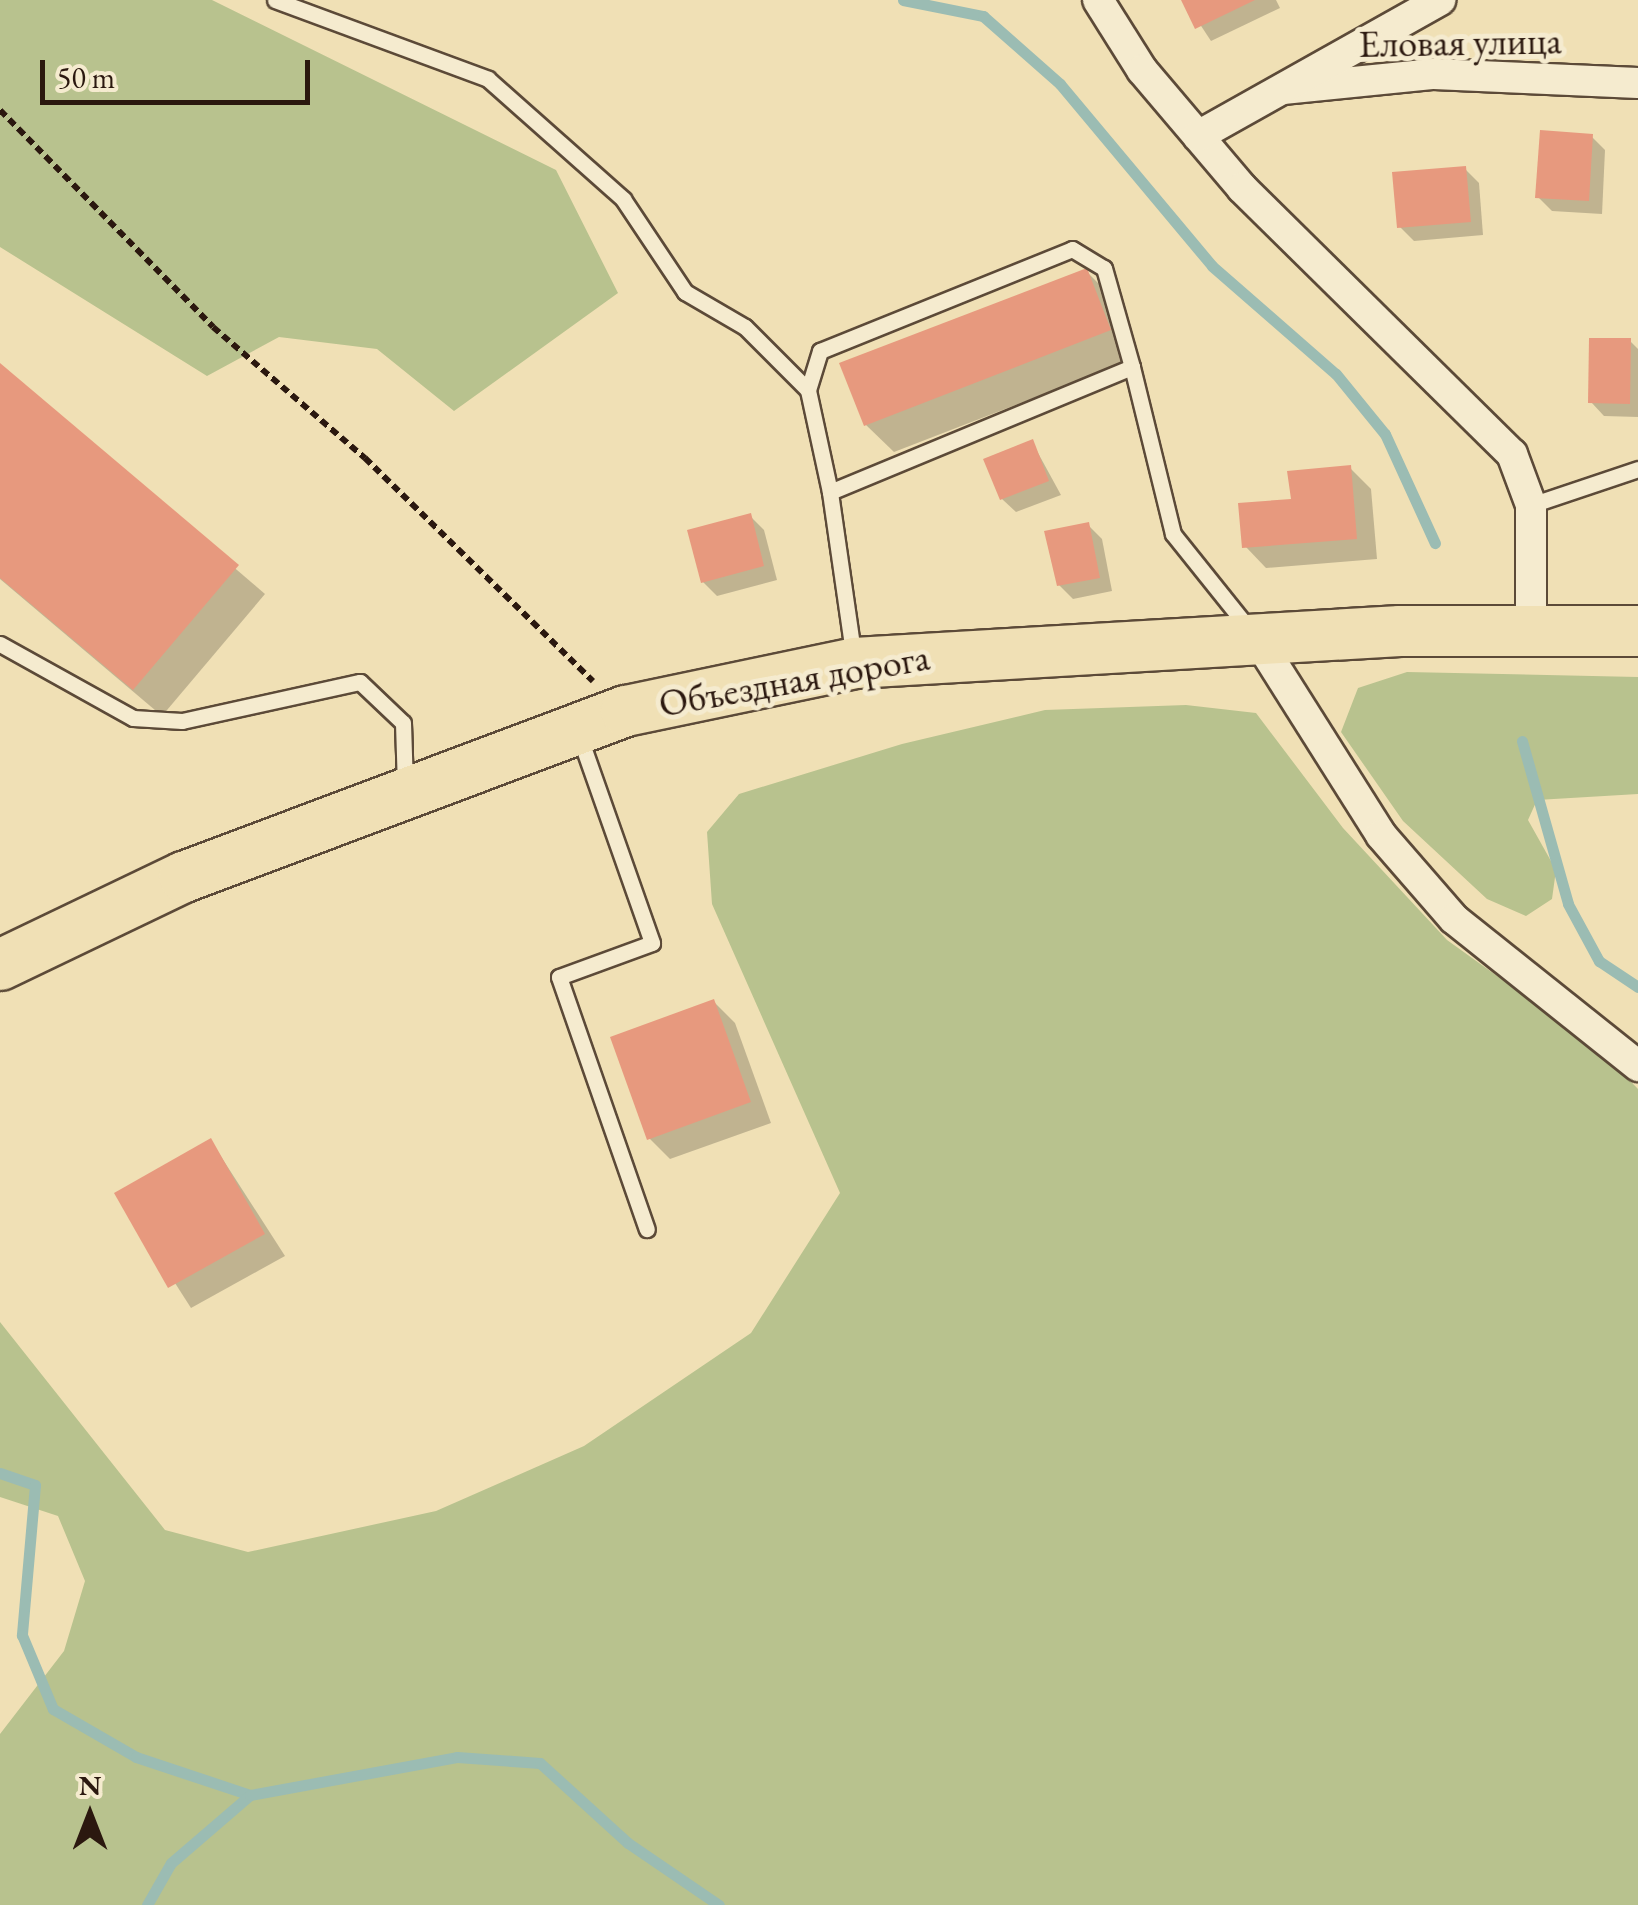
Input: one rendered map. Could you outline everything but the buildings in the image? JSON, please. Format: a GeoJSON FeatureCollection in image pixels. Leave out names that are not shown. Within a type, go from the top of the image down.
{"type":"FeatureCollection","features":[{"type":"Feature","properties":{"kind":"main road","name":"Объездная дорога"},"geometry":{"type":"LineString","coordinates":[[0,966],[184,877],[626,711],[855,663],[1256,637],[1638,630]]}},
{"type":"Feature","properties":{"kind":"street"},"geometry":{"type":"LineString","coordinates":[[1098,0],[1198,136],[1311,262],[1480,415],[1512,454],[1530,505],[1531,630]]}},
{"type":"Feature","properties":{"kind":"street"},"geometry":{"type":"LineString","coordinates":[[1198,136],[1440,0]]}},
{"type":"Feature","properties":{"kind":"street","name":"Еловая улица"},"geometry":{"type":"LineString","coordinates":[[1283,89],[1434,74],[1638,83]]}},
{"type":"Feature","properties":{"kind":"street"},"geometry":{"type":"LineString","coordinates":[[1256,637],[1381,835],[1454,919],[1638,1066]]}},
{"type":"Feature","properties":{"kind":"lane"},"geometry":{"type":"LineString","coordinates":[[276,0],[488,79],[623,199],[685,292],[744,327],[808,390]]}},
{"type":"Feature","properties":{"kind":"lane"},"geometry":{"type":"LineString","coordinates":[[855,663],[830,492],[808,390],[820,352],[1072,249],[1104,268],[1173,534],[1256,637]]}},
{"type":"Feature","properties":{"kind":"lane"},"geometry":{"type":"LineString","coordinates":[[830,492],[1132,366]]}},
{"type":"Feature","properties":{"kind":"lane"},"geometry":{"type":"LineString","coordinates":[[1530,505],[1638,469]]}},
{"type":"Feature","properties":{"kind":"lane"},"geometry":{"type":"LineString","coordinates":[[0,644],[132,718],[182,722],[360,682],[403,723],[405,794]]}},
{"type":"Feature","properties":{"kind":"lane"},"geometry":{"type":"LineString","coordinates":[[577,729],[652,943],[559,977],[647,1229]]}},
{"type":"Feature","properties":{"kind":"path"},"geometry":{"type":"LineString","coordinates":[[0,110],[213,328],[365,458],[626,711]]}},
{"type":"Feature","properties":{"kind":"green space"},"geometry":{"type":"Polygon","coordinates":[[[0,0],[212,0],[556,170],[618,293],[454,411],[377,349],[279,337],[207,376],[0,247],[0,0]]]}},
{"type":"Feature","properties":{"kind":"green space"},"geometry":{"type":"Polygon","coordinates":[[[1407,672],[1638,677],[1638,794],[1537,800],[1528,820],[1556,870],[1552,899],[1526,916],[1487,899],[1403,821],[1341,732],[1358,688],[1407,672]]]}},
{"type":"Feature","properties":{"kind":"green space"},"geometry":{"type":"Polygon","coordinates":[[[1186,705],[1256,713],[1343,828],[1447,940],[1599,1049],[1638,1089],[1638,1905],[0,1905],[0,1734],[64,1651],[85,1581],[58,1516],[0,1497],[0,1322],[165,1530],[248,1552],[436,1511],[584,1446],[751,1333],[840,1193],[712,904],[707,832],[739,794],[902,744],[1045,710],[1186,705]]]}},
{"type":"Feature","properties":{"kind":"waterway"},"geometry":{"type":"LineString","coordinates":[[903,0],[983,16],[1060,84],[1212,266],[1336,374],[1385,434],[1435,543]]}},
{"type":"Feature","properties":{"kind":"waterway"},"geometry":{"type":"LineString","coordinates":[[1522,741],[1568,904],[1599,961],[1638,987]]}},
{"type":"Feature","properties":{"kind":"waterway"},"geometry":{"type":"LineString","coordinates":[[0,1473],[35,1485],[22,1635],[53,1709],[136,1757],[250,1795]]}},
{"type":"Feature","properties":{"kind":"waterway"},"geometry":{"type":"LineString","coordinates":[[147,1905],[171,1863],[250,1795],[457,1757],[540,1763],[628,1843],[719,1905]]}}]}
